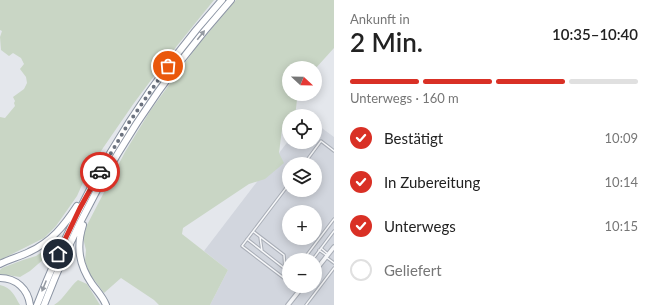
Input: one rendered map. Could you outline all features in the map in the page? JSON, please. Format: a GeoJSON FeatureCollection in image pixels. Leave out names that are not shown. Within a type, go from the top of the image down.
{"type":"FeatureCollection","features":[{"type":"Feature","properties":{"kind":"highway"},"geometry":{"type":"LineString","coordinates":[[37,305],[63,243],[91,187],[117,141],[183,46],[222,0]]}},
{"type":"Feature","properties":{"kind":"highway"},"geometry":{"type":"LineString","coordinates":[[44,305],[62,261],[89,204],[124,143],[154,97],[189,49],[231,0]]}},
{"type":"Feature","properties":{"kind":"highway"},"geometry":{"type":"LineString","coordinates":[[0,264],[35,249],[54,236],[91,187]]}},
{"type":"Feature","properties":{"kind":"highway"},"geometry":{"type":"LineString","coordinates":[[89,204],[80,236],[78,252],[81,264],[86,274],[106,305]]}},
{"type":"Feature","properties":{"kind":"highway"},"geometry":{"type":"LineString","coordinates":[[0,278],[8,279],[20,285],[27,295],[30,305]]}},
{"type":"Feature","properties":{"kind":"street"},"geometry":{"type":"LineString","coordinates":[[322,262],[334,247]]}},
{"type":"Feature","properties":{"kind":"street"},"geometry":{"type":"LineString","coordinates":[[288,305],[298,293]]}},
{"type":"Feature","properties":{"kind":"lane"},"geometry":{"type":"LineString","coordinates":[[309,157],[321,141],[334,151]]}},
{"type":"Feature","properties":{"kind":"lane"},"geometry":{"type":"LineString","coordinates":[[282,193],[242,246],[282,277]]}},
{"type":"Feature","properties":{"kind":"lane"},"geometry":{"type":"LineString","coordinates":[[308,253],[334,219]]}},
{"type":"Feature","properties":{"kind":"lane"},"geometry":{"type":"LineString","coordinates":[[253,231],[282,254]]}},
{"type":"Feature","properties":{"kind":"lane"},"geometry":{"type":"LineString","coordinates":[[317,253],[334,231]]}},
{"type":"Feature","properties":{"kind":"lane"},"geometry":{"type":"LineString","coordinates":[[260,237],[262,251]]}},
{"type":"Feature","properties":{"kind":"lane"},"geometry":{"type":"LineString","coordinates":[[247,239],[282,267]]}},
{"type":"Feature","properties":{"kind":"lane"},"geometry":{"type":"LineString","coordinates":[[320,249],[334,263]]}},
{"type":"Feature","properties":{"kind":"lane"},"geometry":{"type":"LineString","coordinates":[[306,305],[334,268]]}},
{"type":"Feature","properties":{"kind":"shaded area"},"geometry":{"type":"Polygon","coordinates":[[[322,128],[334,137],[334,305],[210,305],[228,270],[204,251],[282,149],[322,149],[322,128]]]}},
{"type":"Feature","properties":{"kind":"green space"},"geometry":{"type":"Polygon","coordinates":[[[0,0],[214,0],[172,52],[134,103],[103,148],[86,176],[77,196],[56,226],[44,238],[0,260],[0,117],[5,118],[15,106],[13,97],[24,89],[27,83],[26,77],[20,69],[24,64],[21,58],[13,53],[9,56],[1,50],[0,37],[2,31],[0,30],[0,0]]]}},
{"type":"Feature","properties":{"kind":"green space"},"geometry":{"type":"Polygon","coordinates":[[[236,0],[334,0],[334,48],[322,61],[282,61],[282,101],[297,101],[296,109],[282,109],[282,129],[279,153],[282,159],[282,165],[265,179],[249,184],[183,228],[182,234],[228,270],[210,305],[159,305],[121,278],[104,293],[89,273],[85,261],[86,250],[83,238],[87,225],[125,152],[150,111],[198,45],[236,0]]]}},
{"type":"Feature","properties":{"kind":"green space"},"geometry":{"type":"Polygon","coordinates":[[[52,248],[52,252],[30,271],[20,277],[0,274],[0,270],[2,268],[36,256],[45,250],[52,248]]]}},
{"type":"Feature","properties":{"kind":"green space"},"geometry":{"type":"Polygon","coordinates":[[[78,280],[87,284],[100,305],[54,305],[61,299],[78,280]]]}},
{"type":"Feature","properties":{"kind":"green space"},"geometry":{"type":"Polygon","coordinates":[[[0,285],[10,290],[20,305],[0,305],[0,285]]]}},
{"type":"Feature","properties":{"kind":"way so far"},"geometry":{"type":"LineString","coordinates":[[100,172],[117,141],[168,66]]}},
{"type":"Feature","properties":{"kind":"route"},"geometry":{"type":"LineString","coordinates":[[58,254],[80,208],[100,172]]}}]}
